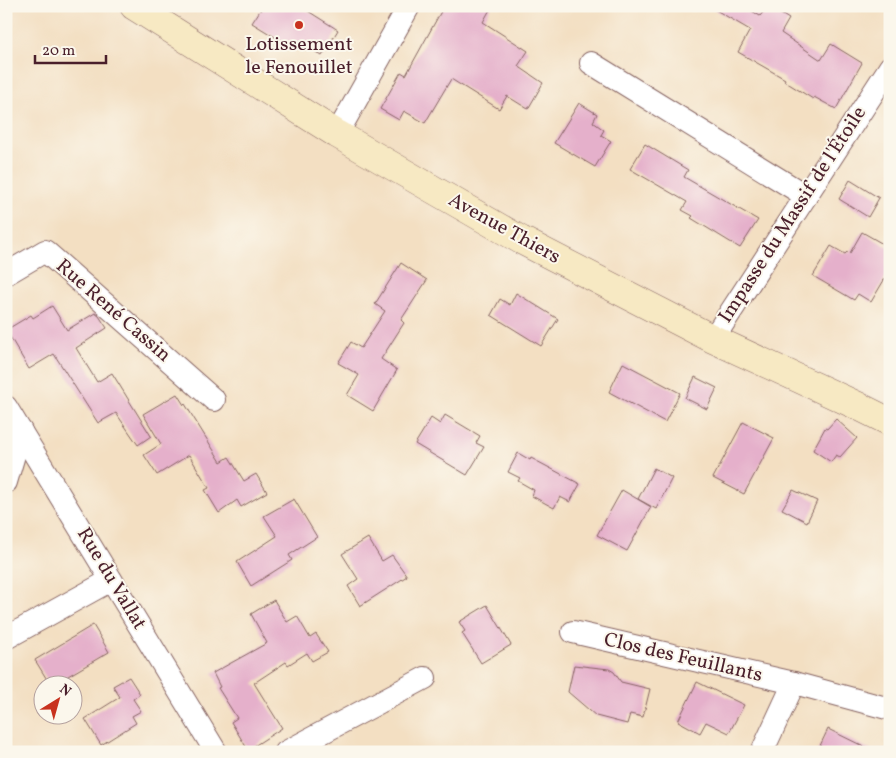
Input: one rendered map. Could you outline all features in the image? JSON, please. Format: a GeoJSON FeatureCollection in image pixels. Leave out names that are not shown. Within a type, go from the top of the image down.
{"type":"FeatureCollection","features":[{"type":"Feature","properties":{"kind":"main road","name":"Avenue Thiers"},"geometry":{"type":"LineString","coordinates":[[134,6],[337,134],[521,240],[713,339],[890,422]]}},
{"type":"Feature","properties":{"kind":"street"},"geometry":{"type":"LineString","coordinates":[[337,134],[409,6]]}},
{"type":"Feature","properties":{"kind":"street"},"geometry":{"type":"LineString","coordinates":[[591,63],[806,196]]}},
{"type":"Feature","properties":{"kind":"street","name":"Impasse du Massif de l'Étoile"},"geometry":{"type":"LineString","coordinates":[[713,339],[890,67]]}},
{"type":"Feature","properties":{"kind":"street","name":"Rue René Cassin"},"geometry":{"type":"LineString","coordinates":[[6,274],[45,252],[214,400]]}},
{"type":"Feature","properties":{"kind":"street","name":"Rue du Vallat"},"geometry":{"type":"LineString","coordinates":[[6,406],[216,752]]}},
{"type":"Feature","properties":{"kind":"street"},"geometry":{"type":"LineString","coordinates":[[6,482],[20,431]]}},
{"type":"Feature","properties":{"kind":"street"},"geometry":{"type":"LineString","coordinates":[[6,638],[111,580]]}},
{"type":"Feature","properties":{"kind":"street","name":"Clos des Feuillants"},"geometry":{"type":"LineString","coordinates":[[572,632],[794,683],[890,709]]}},
{"type":"Feature","properties":{"kind":"street"},"geometry":{"type":"LineString","coordinates":[[286,752],[424,678]]}},
{"type":"Feature","properties":{"kind":"street","name":"Clos des Feuillants"},"geometry":{"type":"LineString","coordinates":[[762,752],[794,683]]}},
{"type":"Feature","properties":{"kind":"building","name":"Lotissement le Fenouillet"},"geometry":{"type":"Polygon","coordinates":[[[263,6],[300,6],[338,30],[322,56],[305,45],[303,49],[294,42],[291,47],[252,23],[263,6]]]}},
{"type":"Feature","properties":{"kind":"building"},"geometry":{"type":"Polygon","coordinates":[[[444,6],[492,6],[483,22],[528,51],[518,66],[543,83],[528,109],[507,96],[499,109],[451,79],[425,123],[404,111],[399,120],[380,109],[401,72],[406,75],[444,6]]]}},
{"type":"Feature","properties":{"kind":"building"},"geometry":{"type":"Polygon","coordinates":[[[709,6],[744,6],[760,16],[768,6],[789,19],[781,33],[821,60],[831,44],[862,63],[836,109],[814,97],[813,99],[784,81],[785,79],[738,52],[750,30],[709,6]]]}},
{"type":"Feature","properties":{"kind":"building"},"geometry":{"type":"Polygon","coordinates":[[[579,103],[597,114],[593,122],[604,130],[601,135],[611,141],[595,167],[554,143],[579,103]]]}},
{"type":"Feature","properties":{"kind":"building"},"geometry":{"type":"Polygon","coordinates":[[[645,144],[688,170],[684,177],[758,220],[740,248],[691,218],[693,216],[682,210],[687,202],[630,169],[645,144]]]}},
{"type":"Feature","properties":{"kind":"building"},"geometry":{"type":"Polygon","coordinates":[[[850,180],[879,198],[868,217],[839,199],[850,180]]]}},
{"type":"Feature","properties":{"kind":"building"},"geometry":{"type":"Polygon","coordinates":[[[862,232],[890,248],[890,270],[871,302],[858,294],[854,300],[813,276],[831,246],[845,254],[847,252],[850,253],[862,232]]]}},
{"type":"Feature","properties":{"kind":"building"},"geometry":{"type":"Polygon","coordinates":[[[401,263],[427,280],[401,320],[404,323],[381,359],[397,370],[373,411],[347,395],[359,375],[338,363],[351,342],[361,348],[385,311],[375,304],[401,263]]]}},
{"type":"Feature","properties":{"kind":"building"},"geometry":{"type":"Polygon","coordinates":[[[516,293],[558,319],[541,346],[491,315],[500,299],[510,305],[516,293]]]}},
{"type":"Feature","properties":{"kind":"building"},"geometry":{"type":"Polygon","coordinates":[[[52,306],[67,330],[95,313],[107,328],[76,348],[97,382],[112,373],[151,436],[138,445],[116,413],[98,423],[54,354],[29,369],[6,330],[31,315],[33,318],[52,306]]]}},
{"type":"Feature","properties":{"kind":"building"},"geometry":{"type":"Polygon","coordinates":[[[623,363],[680,393],[665,422],[609,392],[623,363]]]}},
{"type":"Feature","properties":{"kind":"building"},"geometry":{"type":"Polygon","coordinates":[[[695,377],[717,388],[707,409],[685,398],[695,377]]]}},
{"type":"Feature","properties":{"kind":"building"},"geometry":{"type":"Polygon","coordinates":[[[177,394],[221,462],[229,457],[244,481],[256,474],[267,492],[241,507],[237,500],[219,513],[205,490],[209,488],[189,455],[157,475],[144,455],[161,444],[143,414],[177,394]]]}},
{"type":"Feature","properties":{"kind":"building"},"geometry":{"type":"Polygon","coordinates":[[[445,415],[480,436],[476,443],[484,447],[467,475],[415,444],[431,418],[440,424],[445,415]]]}},
{"type":"Feature","properties":{"kind":"building"},"geometry":{"type":"Polygon","coordinates":[[[836,419],[857,438],[840,457],[836,455],[831,462],[813,450],[825,428],[827,429],[836,419]]]}},
{"type":"Feature","properties":{"kind":"building"},"geometry":{"type":"Polygon","coordinates":[[[743,422],[774,438],[744,494],[713,478],[743,422]]]}},
{"type":"Feature","properties":{"kind":"building"},"geometry":{"type":"Polygon","coordinates":[[[518,453],[580,484],[570,502],[560,497],[554,508],[532,496],[534,490],[518,481],[520,478],[508,472],[518,453]]]}},
{"type":"Feature","properties":{"kind":"building"},"geometry":{"type":"Polygon","coordinates":[[[654,468],[672,478],[656,509],[638,499],[654,468]]]}},
{"type":"Feature","properties":{"kind":"building"},"geometry":{"type":"Polygon","coordinates":[[[622,490],[651,507],[627,551],[597,535],[622,490]]]}},
{"type":"Feature","properties":{"kind":"building"},"geometry":{"type":"Polygon","coordinates":[[[793,490],[817,501],[807,522],[782,509],[793,490]]]}},
{"type":"Feature","properties":{"kind":"building"},"geometry":{"type":"Polygon","coordinates":[[[294,499],[317,537],[289,555],[292,560],[251,586],[237,562],[277,536],[264,516],[294,499]]]}},
{"type":"Feature","properties":{"kind":"building"},"geometry":{"type":"Polygon","coordinates":[[[368,538],[382,561],[392,555],[407,576],[360,606],[348,586],[358,579],[342,554],[368,538]]]}},
{"type":"Feature","properties":{"kind":"building"},"geometry":{"type":"Polygon","coordinates":[[[274,600],[287,622],[297,616],[310,638],[316,634],[328,652],[312,661],[307,653],[288,665],[286,662],[254,683],[282,728],[248,750],[231,722],[237,718],[218,688],[220,687],[213,673],[267,643],[251,614],[274,600]]]}},
{"type":"Feature","properties":{"kind":"building"},"geometry":{"type":"Polygon","coordinates":[[[487,605],[511,645],[481,663],[462,633],[465,631],[459,622],[487,605]]]}},
{"type":"Feature","properties":{"kind":"building"},"geometry":{"type":"Polygon","coordinates":[[[93,625],[109,652],[68,676],[45,676],[35,660],[93,625]]]}},
{"type":"Feature","properties":{"kind":"building"},"geometry":{"type":"Polygon","coordinates":[[[574,665],[609,669],[614,672],[621,682],[650,689],[643,717],[630,714],[627,724],[596,716],[568,692],[574,665]]]}},
{"type":"Feature","properties":{"kind":"building"},"geometry":{"type":"Polygon","coordinates":[[[129,677],[140,694],[133,699],[141,711],[132,716],[136,723],[101,745],[85,719],[120,697],[113,686],[129,677]]]}},
{"type":"Feature","properties":{"kind":"building"},"geometry":{"type":"Polygon","coordinates":[[[697,682],[744,705],[729,733],[706,722],[700,733],[678,721],[697,682]]]}},
{"type":"Feature","properties":{"kind":"building"},"geometry":{"type":"Polygon","coordinates":[[[828,729],[875,752],[817,752],[828,729]]]}},
{"type":"Feature","properties":{"kind":"place","name":"Lotissement le Fenouillet"},"geometry":{"type":"Point","coordinates":[299,25]}}]}
